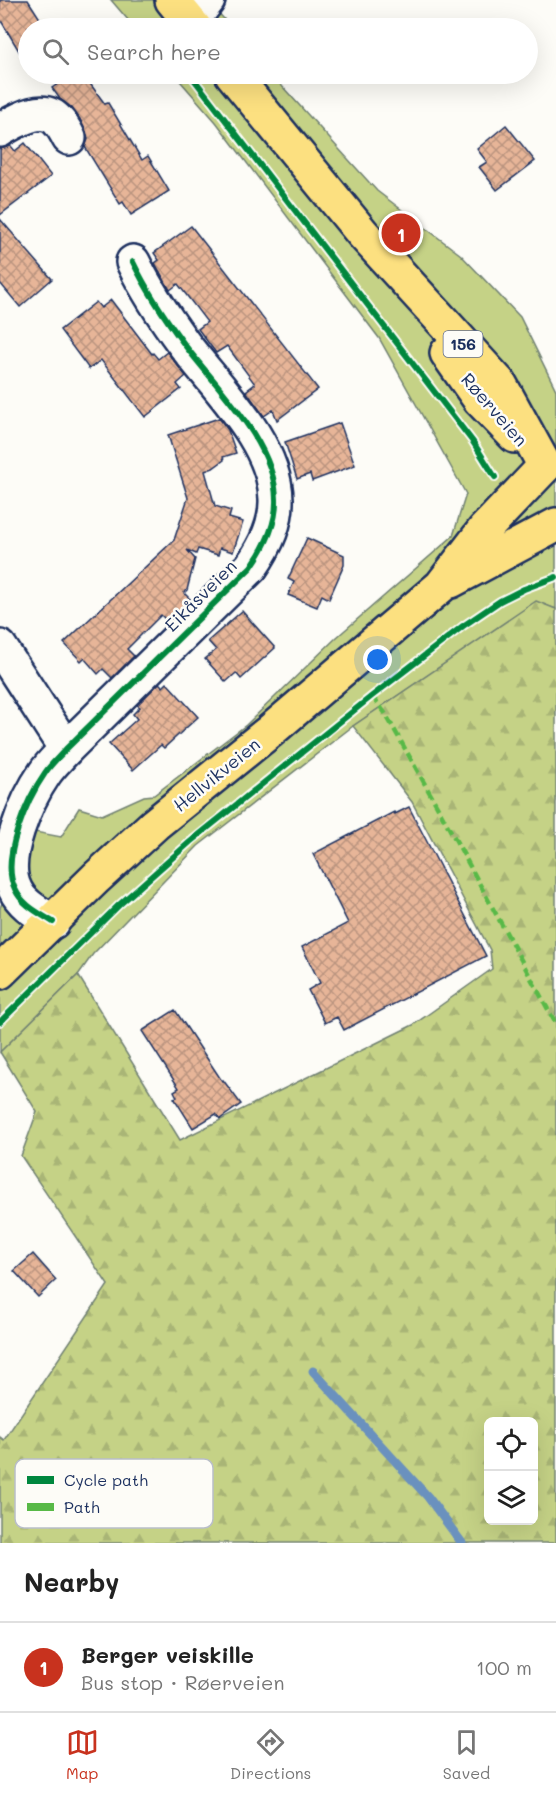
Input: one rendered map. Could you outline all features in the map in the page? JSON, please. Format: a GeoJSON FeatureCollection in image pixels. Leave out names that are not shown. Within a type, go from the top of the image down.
{"type":"FeatureCollection","features":[{"type":"Feature","properties":{"kind":"main road","name":"Røerveien"},"geometry":{"type":"LineString","coordinates":[[240,84],[363,234],[500,384],[550,474]]}},
{"type":"Feature","properties":{"kind":"main road","name":"Hellvikveien"},"geometry":{"type":"LineString","coordinates":[[0,972],[155,824],[278,725],[441,586],[484,530],[550,474]]}},
{"type":"Feature","properties":{"kind":"main road","name":"Hellvikveien"},"geometry":{"type":"LineString","coordinates":[[441,586],[556,525]]}},
{"type":"Feature","properties":{"kind":"street"},"geometry":{"type":"LineString","coordinates":[[0,130],[19,119],[45,113],[59,121],[69,138]]}},
{"type":"Feature","properties":{"kind":"street","name":"Eikåsveien"},"geometry":{"type":"LineString","coordinates":[[53,922],[24,903],[15,890],[9,874],[10,857],[16,835],[36,787],[45,772],[66,749],[251,567],[264,549],[275,518],[274,478],[257,441],[234,406],[184,344],[154,300],[133,262]]}},
{"type":"Feature","properties":{"kind":"street"},"geometry":{"type":"LineString","coordinates":[[0,647],[66,749]]}},
{"type":"Feature","properties":{"kind":"green space"},"geometry":{"type":"Polygon","coordinates":[[[111,0],[207,0],[223,18],[126,18],[111,0]]]}},
{"type":"Feature","properties":{"kind":"green space"},"geometry":{"type":"Polygon","coordinates":[[[183,84],[280,84],[377,191],[461,255],[520,317],[556,390],[556,609],[536,602],[353,726],[198,846],[93,954],[78,975],[0,1052],[0,908],[30,831],[61,837],[79,808],[102,815],[144,796],[154,795],[246,725],[337,637],[453,536],[466,494],[379,338],[216,122],[183,84]]]}},
{"type":"Feature","properties":{"kind":"green space"},"geometry":{"type":"Polygon","coordinates":[[[536,601],[556,609],[556,1543],[0,1543],[0,1437],[4,1440],[108,1285],[21,1156],[37,1112],[0,1052],[78,975],[180,1140],[413,1025],[492,969],[490,950],[412,802],[353,726],[536,601]]]}},
{"type":"Feature","properties":{"kind":"building"},"geometry":{"type":"Polygon","coordinates":[[[0,0],[28,0],[40,18],[18,18],[18,49],[0,19],[0,0]]]}},
{"type":"Feature","properties":{"kind":"building"},"geometry":{"type":"Polygon","coordinates":[[[58,84],[90,84],[105,104],[108,103],[142,160],[148,156],[169,191],[131,215],[123,202],[120,204],[85,147],[88,139],[80,119],[52,88],[58,84]]]}},
{"type":"Feature","properties":{"kind":"building"},"geometry":{"type":"Polygon","coordinates":[[[506,125],[535,161],[497,190],[479,167],[487,162],[477,149],[506,125]]]}},
{"type":"Feature","properties":{"kind":"building"},"geometry":{"type":"Polygon","coordinates":[[[25,143],[51,176],[0,215],[0,149],[11,146],[15,151],[25,143]]]}},
{"type":"Feature","properties":{"kind":"building"},"geometry":{"type":"Polygon","coordinates":[[[0,219],[52,279],[20,307],[0,283],[0,219]]]}},
{"type":"Feature","properties":{"kind":"building"},"geometry":{"type":"Polygon","coordinates":[[[191,226],[318,389],[277,420],[273,410],[264,416],[246,391],[255,384],[227,346],[216,353],[198,329],[207,322],[178,284],[170,290],[155,263],[159,260],[154,253],[191,226]]]}},
{"type":"Feature","properties":{"kind":"building"},"geometry":{"type":"Polygon","coordinates":[[[111,300],[152,354],[158,359],[167,352],[186,376],[177,384],[181,389],[145,417],[101,360],[89,369],[60,330],[96,302],[101,308],[111,300]]]}},
{"type":"Feature","properties":{"kind":"building"},"geometry":{"type":"Polygon","coordinates":[[[219,418],[228,430],[236,453],[223,457],[224,460],[205,471],[215,506],[231,511],[229,518],[243,522],[233,552],[220,548],[218,555],[198,549],[196,554],[187,550],[195,559],[187,590],[184,593],[191,600],[168,622],[161,615],[127,649],[134,656],[112,678],[103,669],[98,674],[84,658],[81,661],[64,643],[174,540],[188,498],[168,435],[219,418]]]}},
{"type":"Feature","properties":{"kind":"building"},"geometry":{"type":"Polygon","coordinates":[[[340,423],[355,465],[312,481],[310,474],[297,479],[285,442],[340,423]]]}},
{"type":"Feature","properties":{"kind":"building"},"geometry":{"type":"Polygon","coordinates":[[[307,538],[344,555],[344,565],[329,599],[322,595],[317,607],[288,595],[294,582],[288,579],[307,538]]]}},
{"type":"Feature","properties":{"kind":"building"},"geometry":{"type":"Polygon","coordinates":[[[242,611],[275,648],[241,679],[236,673],[226,682],[205,659],[216,650],[208,641],[242,611]]]}},
{"type":"Feature","properties":{"kind":"building"},"geometry":{"type":"Polygon","coordinates":[[[159,683],[163,687],[167,683],[198,717],[164,748],[161,745],[133,770],[109,744],[137,719],[133,714],[140,707],[137,705],[159,683]]]}},
{"type":"Feature","properties":{"kind":"building"},"geometry":{"type":"Polygon","coordinates":[[[409,807],[486,956],[344,1030],[337,1017],[325,1023],[308,990],[320,983],[302,947],[348,923],[313,854],[394,812],[395,814],[409,807]]]}},
{"type":"Feature","properties":{"kind":"building"},"geometry":{"type":"Polygon","coordinates":[[[175,1010],[222,1081],[241,1104],[220,1119],[216,1114],[193,1128],[174,1098],[177,1097],[174,1091],[179,1088],[142,1031],[175,1010]]]}},
{"type":"Feature","properties":{"kind":"building"},"geometry":{"type":"Polygon","coordinates":[[[33,1254],[56,1280],[38,1297],[14,1271],[33,1254]]]}},
{"type":"Feature","properties":{"kind":"waterway"},"geometry":{"type":"LineString","coordinates":[[313,1371],[428,1497],[462,1543]]}},
{"type":"Feature","properties":{"kind":"marked path"},"geometry":{"type":"LineString","coordinates":[[372,696],[385,713],[556,1024]]}},
{"type":"Feature","properties":{"kind":"cycle path"},"geometry":{"type":"LineString","coordinates":[[198,84],[473,442],[495,477]]}},
{"type":"Feature","properties":{"kind":"cycle path"},"geometry":{"type":"LineString","coordinates":[[53,922],[22,900],[11,876],[13,846],[24,813],[38,784],[66,749],[251,567],[269,535],[276,508],[273,478],[266,457],[255,436],[242,416],[184,344],[150,294],[133,262]]}},
{"type":"Feature","properties":{"kind":"cycle path"},"geometry":{"type":"LineString","coordinates":[[0,1022],[119,905],[190,842],[372,696],[463,626],[500,601],[556,577]]}},
{"type":"Feature","properties":{"kind":"place","name":"Berger veiskille"},"geometry":{"type":"Point","coordinates":[401,233]}}]}
